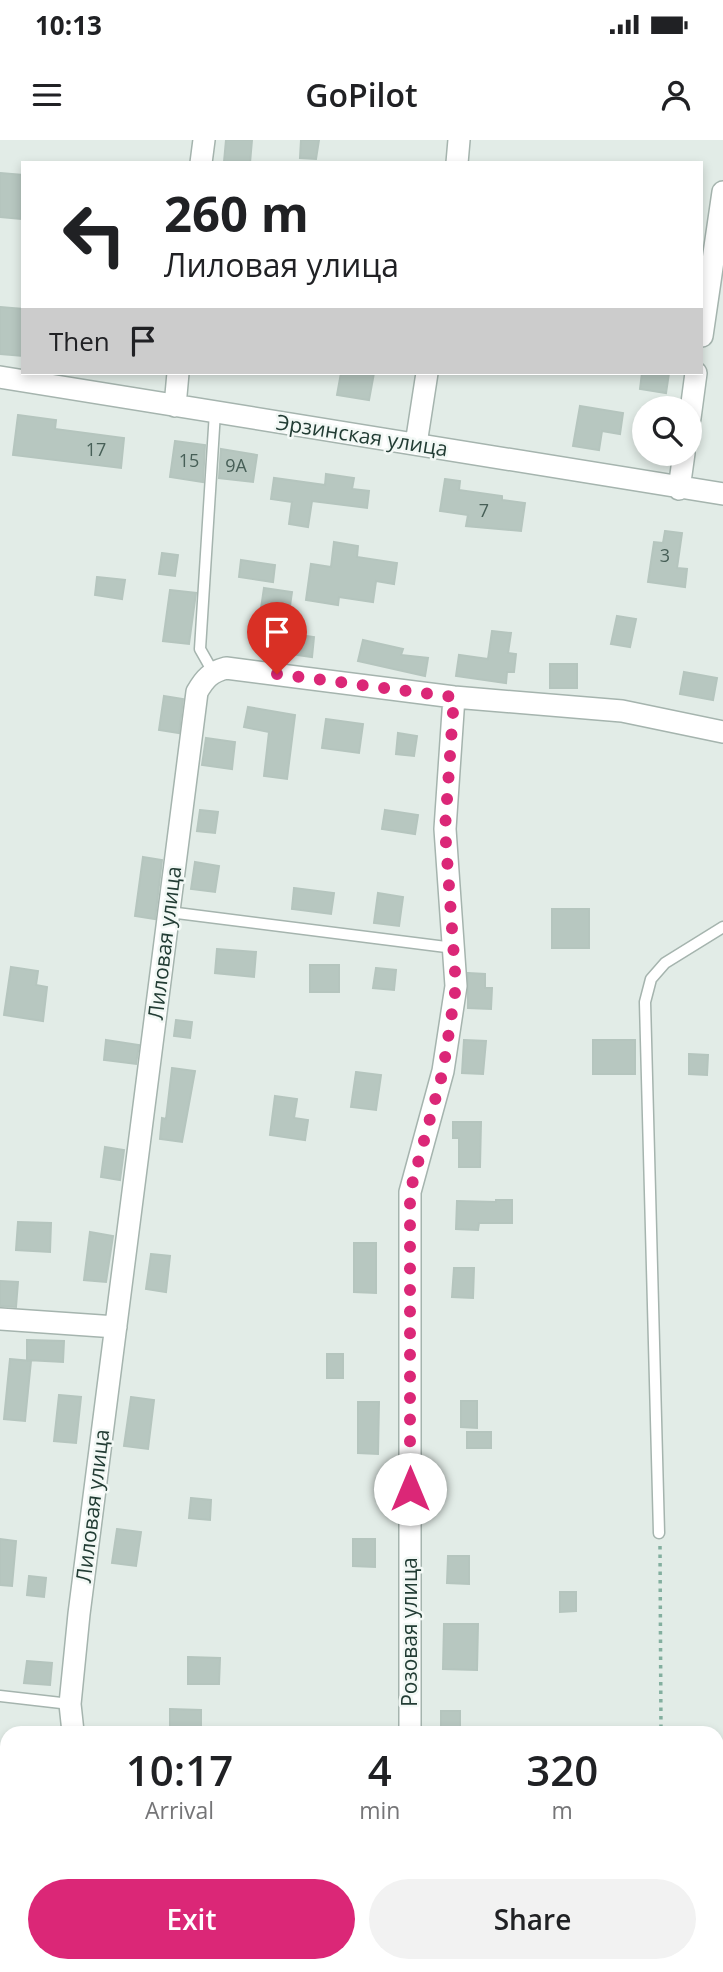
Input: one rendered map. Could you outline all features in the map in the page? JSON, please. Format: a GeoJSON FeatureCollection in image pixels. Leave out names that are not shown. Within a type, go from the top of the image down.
{"type":"FeatureCollection","features":[{"type":"Feature","properties":{"kind":"street"},"geometry":{"type":"LineString","coordinates":[[201,161],[204,140]]}},
{"type":"Feature","properties":{"kind":"street"},"geometry":{"type":"LineString","coordinates":[[457,161],[459,140]]}},
{"type":"Feature","properties":{"kind":"street"},"geometry":{"type":"LineString","coordinates":[[703,329],[723,192]]}},
{"type":"Feature","properties":{"kind":"street"},"geometry":{"type":"LineString","coordinates":[[175,406],[178,375]]}},
{"type":"Feature","properties":{"kind":"street"},"geometry":{"type":"LineString","coordinates":[[416,444],[427,375]]}},
{"type":"Feature","properties":{"kind":"street"},"geometry":{"type":"LineString","coordinates":[[693,396],[696,375]]}},
{"type":"Feature","properties":{"kind":"street","name":"Эрзинская улица"},"geometry":{"type":"LineString","coordinates":[[0,377],[723,495]]}},
{"type":"Feature","properties":{"kind":"street"},"geometry":{"type":"LineString","coordinates":[[679,489],[682,466]]}},
{"type":"Feature","properties":{"kind":"street"},"geometry":{"type":"LineString","coordinates":[[213,672],[226,668],[454,697],[622,711],[723,732]]}},
{"type":"Feature","properties":{"kind":"street","name":"Лиловая улица"},"geometry":{"type":"LineString","coordinates":[[72,1726],[70,1704],[79,1614],[197,692],[213,672]]}},
{"type":"Feature","properties":{"kind":"street","name":"Розовая улица"},"geometry":{"type":"LineString","coordinates":[[410,1726],[410,1192],[443,1071],[456,986],[445,829],[454,697]]}},
{"type":"Feature","properties":{"kind":"street"},"geometry":{"type":"LineString","coordinates":[[0,1319],[116,1327]]}},
{"type":"Feature","properties":{"kind":"lane"},"geometry":{"type":"LineString","coordinates":[[213,672],[200,649],[215,412]]}},
{"type":"Feature","properties":{"kind":"lane"},"geometry":{"type":"LineString","coordinates":[[169,912],[454,948]]}},
{"type":"Feature","properties":{"kind":"lane"},"geometry":{"type":"LineString","coordinates":[[659,1533],[645,1002],[651,979],[665,963],[723,927]]}},
{"type":"Feature","properties":{"kind":"lane"},"geometry":{"type":"LineString","coordinates":[[0,1696],[70,1704]]}},
{"type":"Feature","properties":{"kind":"path"},"geometry":{"type":"LineString","coordinates":[[659,1533],[662,1726]]}},
{"type":"Feature","properties":{"kind":"building"},"geometry":{"type":"Polygon","coordinates":[[[226,140],[252,140],[250,161],[224,161],[226,140]]]}},
{"type":"Feature","properties":{"kind":"building"},"geometry":{"type":"Polygon","coordinates":[[[301,140],[319,140],[316,159],[300,158],[301,140]]]}},
{"type":"Feature","properties":{"kind":"building"},"geometry":{"type":"Polygon","coordinates":[[[0,173],[21,175],[21,219],[0,217],[0,173]]]}},
{"type":"Feature","properties":{"kind":"building"},"geometry":{"type":"Polygon","coordinates":[[[0,307],[21,309],[21,356],[0,354],[0,307]]]}},
{"type":"Feature","properties":{"kind":"building"},"geometry":{"type":"Polygon","coordinates":[[[341,375],[374,375],[369,400],[337,395],[341,375]]]}},
{"type":"Feature","properties":{"kind":"building"},"geometry":{"type":"Polygon","coordinates":[[[642,375],[669,375],[666,393],[640,389],[642,375]]]}},
{"type":"Feature","properties":{"kind":"building"},"geometry":{"type":"Polygon","coordinates":[[[580,406],[623,413],[620,434],[602,431],[599,450],[573,446],[580,406]]]}},
{"type":"Feature","properties":{"kind":"building"},"geometry":{"type":"Polygon","coordinates":[[[18,415],[56,420],[55,429],[124,438],[121,468],[13,455],[18,415]]]}},
{"type":"Feature","properties":{"kind":"building"},"geometry":{"type":"Polygon","coordinates":[[[175,441],[205,445],[203,482],[170,477],[175,441]]]}},
{"type":"Feature","properties":{"kind":"building"},"geometry":{"type":"Polygon","coordinates":[[[221,449],[257,455],[253,482],[219,478],[221,449]]]}},
{"type":"Feature","properties":{"kind":"building"},"geometry":{"type":"Polygon","coordinates":[[[326,474],[354,478],[352,489],[369,491],[367,508],[312,501],[308,527],[289,524],[292,502],[271,499],[274,478],[325,485],[326,474]]]}},
{"type":"Feature","properties":{"kind":"building"},"geometry":{"type":"Polygon","coordinates":[[[445,479],[460,481],[459,490],[502,496],[502,500],[525,503],[521,531],[466,526],[468,515],[440,511],[445,479]]]}},
{"type":"Feature","properties":{"kind":"building"},"geometry":{"type":"Polygon","coordinates":[[[665,531],[682,533],[677,568],[687,569],[685,587],[648,582],[654,542],[663,543],[665,531]]]}},
{"type":"Feature","properties":{"kind":"building"},"geometry":{"type":"Polygon","coordinates":[[[334,542],[358,546],[357,557],[397,563],[394,584],[376,581],[373,602],[339,597],[338,605],[306,600],[311,564],[331,567],[334,542]]]}},
{"type":"Feature","properties":{"kind":"building"},"geometry":{"type":"Polygon","coordinates":[[[162,553],[178,555],[175,576],[159,574],[162,553]]]}},
{"type":"Feature","properties":{"kind":"building"},"geometry":{"type":"Polygon","coordinates":[[[241,560],[275,565],[273,582],[239,577],[241,560]]]}},
{"type":"Feature","properties":{"kind":"building"},"geometry":{"type":"Polygon","coordinates":[[[97,577],[125,580],[122,599],[95,595],[97,577]]]}},
{"type":"Feature","properties":{"kind":"building"},"geometry":{"type":"Polygon","coordinates":[[[264,588],[292,592],[286,633],[314,637],[312,657],[255,649],[264,588]]]}},
{"type":"Feature","properties":{"kind":"building"},"geometry":{"type":"Polygon","coordinates":[[[170,590],[196,593],[189,644],[163,641],[170,590]]]}},
{"type":"Feature","properties":{"kind":"building"},"geometry":{"type":"Polygon","coordinates":[[[617,616],[636,619],[630,647],[611,644],[617,616]]]}},
{"type":"Feature","properties":{"kind":"building"},"geometry":{"type":"Polygon","coordinates":[[[492,631],[511,633],[508,653],[516,654],[514,672],[507,672],[506,683],[456,676],[459,655],[488,659],[492,631]]]}},
{"type":"Feature","properties":{"kind":"building"},"geometry":{"type":"Polygon","coordinates":[[[363,640],[403,649],[401,655],[428,658],[425,676],[358,661],[363,640]]]}},
{"type":"Feature","properties":{"kind":"building"},"geometry":{"type":"Polygon","coordinates":[[[550,664],[577,664],[577,688],[550,688],[550,664]]]}},
{"type":"Feature","properties":{"kind":"building"},"geometry":{"type":"Polygon","coordinates":[[[684,672],[717,678],[713,700],[680,694],[684,672]]]}},
{"type":"Feature","properties":{"kind":"building"},"geometry":{"type":"Polygon","coordinates":[[[164,696],[183,699],[179,733],[159,730],[164,696]]]}},
{"type":"Feature","properties":{"kind":"building"},"geometry":{"type":"Polygon","coordinates":[[[248,707],[295,715],[287,779],[264,776],[269,732],[244,727],[248,707]]]}},
{"type":"Feature","properties":{"kind":"building"},"geometry":{"type":"Polygon","coordinates":[[[326,719],[363,724],[359,753],[322,748],[326,719]]]}},
{"type":"Feature","properties":{"kind":"building"},"geometry":{"type":"Polygon","coordinates":[[[398,733],[417,736],[414,756],[396,754],[398,733]]]}},
{"type":"Feature","properties":{"kind":"building"},"geometry":{"type":"Polygon","coordinates":[[[206,738],[235,742],[232,769],[202,765],[206,738]]]}},
{"type":"Feature","properties":{"kind":"building"},"geometry":{"type":"Polygon","coordinates":[[[200,810],[218,812],[215,833],[197,831],[200,810]]]}},
{"type":"Feature","properties":{"kind":"building"},"geometry":{"type":"Polygon","coordinates":[[[385,810],[418,815],[415,834],[382,829],[385,810]]]}},
{"type":"Feature","properties":{"kind":"building"},"geometry":{"type":"Polygon","coordinates":[[[143,857],[162,860],[155,919],[135,916],[143,857]]]}},
{"type":"Feature","properties":{"kind":"building"},"geometry":{"type":"Polygon","coordinates":[[[195,862],[219,866],[215,892],[191,889],[195,862]]]}},
{"type":"Feature","properties":{"kind":"building"},"geometry":{"type":"Polygon","coordinates":[[[294,888],[334,893],[331,914],[292,909],[294,888]]]}},
{"type":"Feature","properties":{"kind":"building"},"geometry":{"type":"Polygon","coordinates":[[[378,893],[403,897],[399,926],[374,923],[378,893]]]}},
{"type":"Feature","properties":{"kind":"building"},"geometry":{"type":"Polygon","coordinates":[[[552,909],[589,909],[589,948],[552,948],[552,909]]]}},
{"type":"Feature","properties":{"kind":"building"},"geometry":{"type":"Polygon","coordinates":[[[217,949],[256,952],[254,977],[215,973],[217,949]]]}},
{"type":"Feature","properties":{"kind":"building"},"geometry":{"type":"Polygon","coordinates":[[[310,965],[339,965],[339,992],[310,992],[310,965]]]}},
{"type":"Feature","properties":{"kind":"building"},"geometry":{"type":"Polygon","coordinates":[[[11,967],[38,971],[36,985],[47,987],[43,1021],[4,1015],[11,967]]]}},
{"type":"Feature","properties":{"kind":"building"},"geometry":{"type":"Polygon","coordinates":[[[376,968],[396,970],[394,990],[373,988],[376,968]]]}},
{"type":"Feature","properties":{"kind":"building"},"geometry":{"type":"Polygon","coordinates":[[[468,973],[485,974],[485,988],[492,988],[491,1009],[468,1008],[468,973]]]}},
{"type":"Feature","properties":{"kind":"building"},"geometry":{"type":"Polygon","coordinates":[[[176,1020],[192,1022],[190,1038],[174,1036],[176,1020]]]}},
{"type":"Feature","properties":{"kind":"building"},"geometry":{"type":"Polygon","coordinates":[[[106,1040],[139,1045],[136,1064],[104,1060],[106,1040]]]}},
{"type":"Feature","properties":{"kind":"building"},"geometry":{"type":"Polygon","coordinates":[[[464,1040],[486,1041],[483,1074],[462,1073],[464,1040]]]}},
{"type":"Feature","properties":{"kind":"building"},"geometry":{"type":"Polygon","coordinates":[[[593,1040],[635,1040],[635,1074],[593,1074],[593,1040]]]}},
{"type":"Feature","properties":{"kind":"building"},"geometry":{"type":"Polygon","coordinates":[[[689,1054],[708,1055],[707,1075],[689,1074],[689,1054]]]}},
{"type":"Feature","properties":{"kind":"building"},"geometry":{"type":"Polygon","coordinates":[[[172,1068],[195,1071],[182,1142],[160,1139],[162,1118],[166,1119],[172,1068]]]}},
{"type":"Feature","properties":{"kind":"building"},"geometry":{"type":"Polygon","coordinates":[[[356,1072],[381,1075],[376,1110],[351,1107],[356,1072]]]}},
{"type":"Feature","properties":{"kind":"building"},"geometry":{"type":"Polygon","coordinates":[[[275,1096],[297,1099],[294,1118],[308,1120],[305,1140],[270,1135],[275,1096]]]}},
{"type":"Feature","properties":{"kind":"building"},"geometry":{"type":"Polygon","coordinates":[[[453,1122],[481,1122],[480,1167],[459,1167],[459,1138],[453,1138],[453,1122]]]}},
{"type":"Feature","properties":{"kind":"building"},"geometry":{"type":"Polygon","coordinates":[[[105,1147],[124,1150],[120,1180],[101,1177],[105,1147]]]}},
{"type":"Feature","properties":{"kind":"building"},"geometry":{"type":"Polygon","coordinates":[[[512,1200],[512,1223],[479,1223],[478,1230],[456,1229],[457,1201],[512,1200]]]}},
{"type":"Feature","properties":{"kind":"building"},"geometry":{"type":"Polygon","coordinates":[[[18,1222],[51,1223],[50,1252],[16,1250],[18,1222]]]}},
{"type":"Feature","properties":{"kind":"building"},"geometry":{"type":"Polygon","coordinates":[[[90,1232],[113,1236],[106,1282],[84,1280],[90,1232]]]}},
{"type":"Feature","properties":{"kind":"building"},"geometry":{"type":"Polygon","coordinates":[[[354,1243],[376,1243],[376,1293],[354,1292],[354,1243]]]}},
{"type":"Feature","properties":{"kind":"building"},"geometry":{"type":"Polygon","coordinates":[[[151,1254],[170,1256],[166,1292],[146,1289],[151,1254]]]}},
{"type":"Feature","properties":{"kind":"building"},"geometry":{"type":"Polygon","coordinates":[[[454,1268],[474,1268],[473,1298],[452,1297],[454,1268]]]}},
{"type":"Feature","properties":{"kind":"building"},"geometry":{"type":"Polygon","coordinates":[[[0,1281],[18,1282],[16,1307],[0,1306],[0,1281]]]}},
{"type":"Feature","properties":{"kind":"building"},"geometry":{"type":"Polygon","coordinates":[[[27,1340],[64,1341],[63,1362],[27,1360],[27,1340]]]}},
{"type":"Feature","properties":{"kind":"building"},"geometry":{"type":"Polygon","coordinates":[[[327,1354],[343,1354],[343,1378],[327,1378],[327,1354]]]}},
{"type":"Feature","properties":{"kind":"building"},"geometry":{"type":"Polygon","coordinates":[[[10,1359],[31,1361],[25,1421],[4,1419],[10,1359]]]}},
{"type":"Feature","properties":{"kind":"building"},"geometry":{"type":"Polygon","coordinates":[[[59,1395],[81,1397],[76,1443],[54,1441],[59,1395]]]}},
{"type":"Feature","properties":{"kind":"building"},"geometry":{"type":"Polygon","coordinates":[[[131,1397],[154,1400],[148,1449],[124,1446],[131,1397]]]}},
{"type":"Feature","properties":{"kind":"building"},"geometry":{"type":"Polygon","coordinates":[[[461,1401],[477,1401],[477,1428],[461,1427],[461,1401]]]}},
{"type":"Feature","properties":{"kind":"building"},"geometry":{"type":"Polygon","coordinates":[[[358,1402],[379,1402],[378,1454],[358,1453],[358,1402]]]}},
{"type":"Feature","properties":{"kind":"building"},"geometry":{"type":"Polygon","coordinates":[[[467,1432],[491,1432],[491,1448],[467,1448],[467,1432]]]}},
{"type":"Feature","properties":{"kind":"building"},"geometry":{"type":"Polygon","coordinates":[[[191,1498],[211,1500],[210,1520],[189,1518],[191,1498]]]}},
{"type":"Feature","properties":{"kind":"building"},"geometry":{"type":"Polygon","coordinates":[[[117,1529],[141,1532],[136,1566],[112,1563],[117,1529]]]}},
{"type":"Feature","properties":{"kind":"building"},"geometry":{"type":"Polygon","coordinates":[[[0,1539],[16,1541],[12,1586],[0,1585],[0,1539]]]}},
{"type":"Feature","properties":{"kind":"building"},"geometry":{"type":"Polygon","coordinates":[[[353,1539],[375,1539],[375,1567],[353,1566],[353,1539]]]}},
{"type":"Feature","properties":{"kind":"building"},"geometry":{"type":"Polygon","coordinates":[[[448,1556],[469,1556],[469,1584],[447,1583],[448,1556]]]}},
{"type":"Feature","properties":{"kind":"building"},"geometry":{"type":"Polygon","coordinates":[[[29,1576],[46,1578],[44,1597],[27,1595],[29,1576]]]}},
{"type":"Feature","properties":{"kind":"building"},"geometry":{"type":"Polygon","coordinates":[[[560,1592],[576,1592],[576,1611],[560,1612],[560,1592]]]}},
{"type":"Feature","properties":{"kind":"building"},"geometry":{"type":"Polygon","coordinates":[[[444,1624],[478,1624],[477,1670],[443,1669],[444,1624]]]}},
{"type":"Feature","properties":{"kind":"building"},"geometry":{"type":"Polygon","coordinates":[[[188,1657],[220,1658],[219,1684],[188,1684],[188,1657]]]}},
{"type":"Feature","properties":{"kind":"building"},"geometry":{"type":"Polygon","coordinates":[[[27,1661],[52,1663],[50,1685],[24,1683],[27,1661]]]}},
{"type":"Feature","properties":{"kind":"building"},"geometry":{"type":"Polygon","coordinates":[[[170,1709],[201,1710],[201,1726],[170,1726],[170,1709]]]}},
{"type":"Feature","properties":{"kind":"building"},"geometry":{"type":"Polygon","coordinates":[[[441,1711],[460,1711],[460,1726],[441,1726],[441,1711]]]}},
{"type":"Feature","properties":{"kind":"route"},"geometry":{"type":"LineString","coordinates":[[277,674],[454,697],[445,829],[456,986],[443,1071],[410,1192],[410,1489]]}}]}
